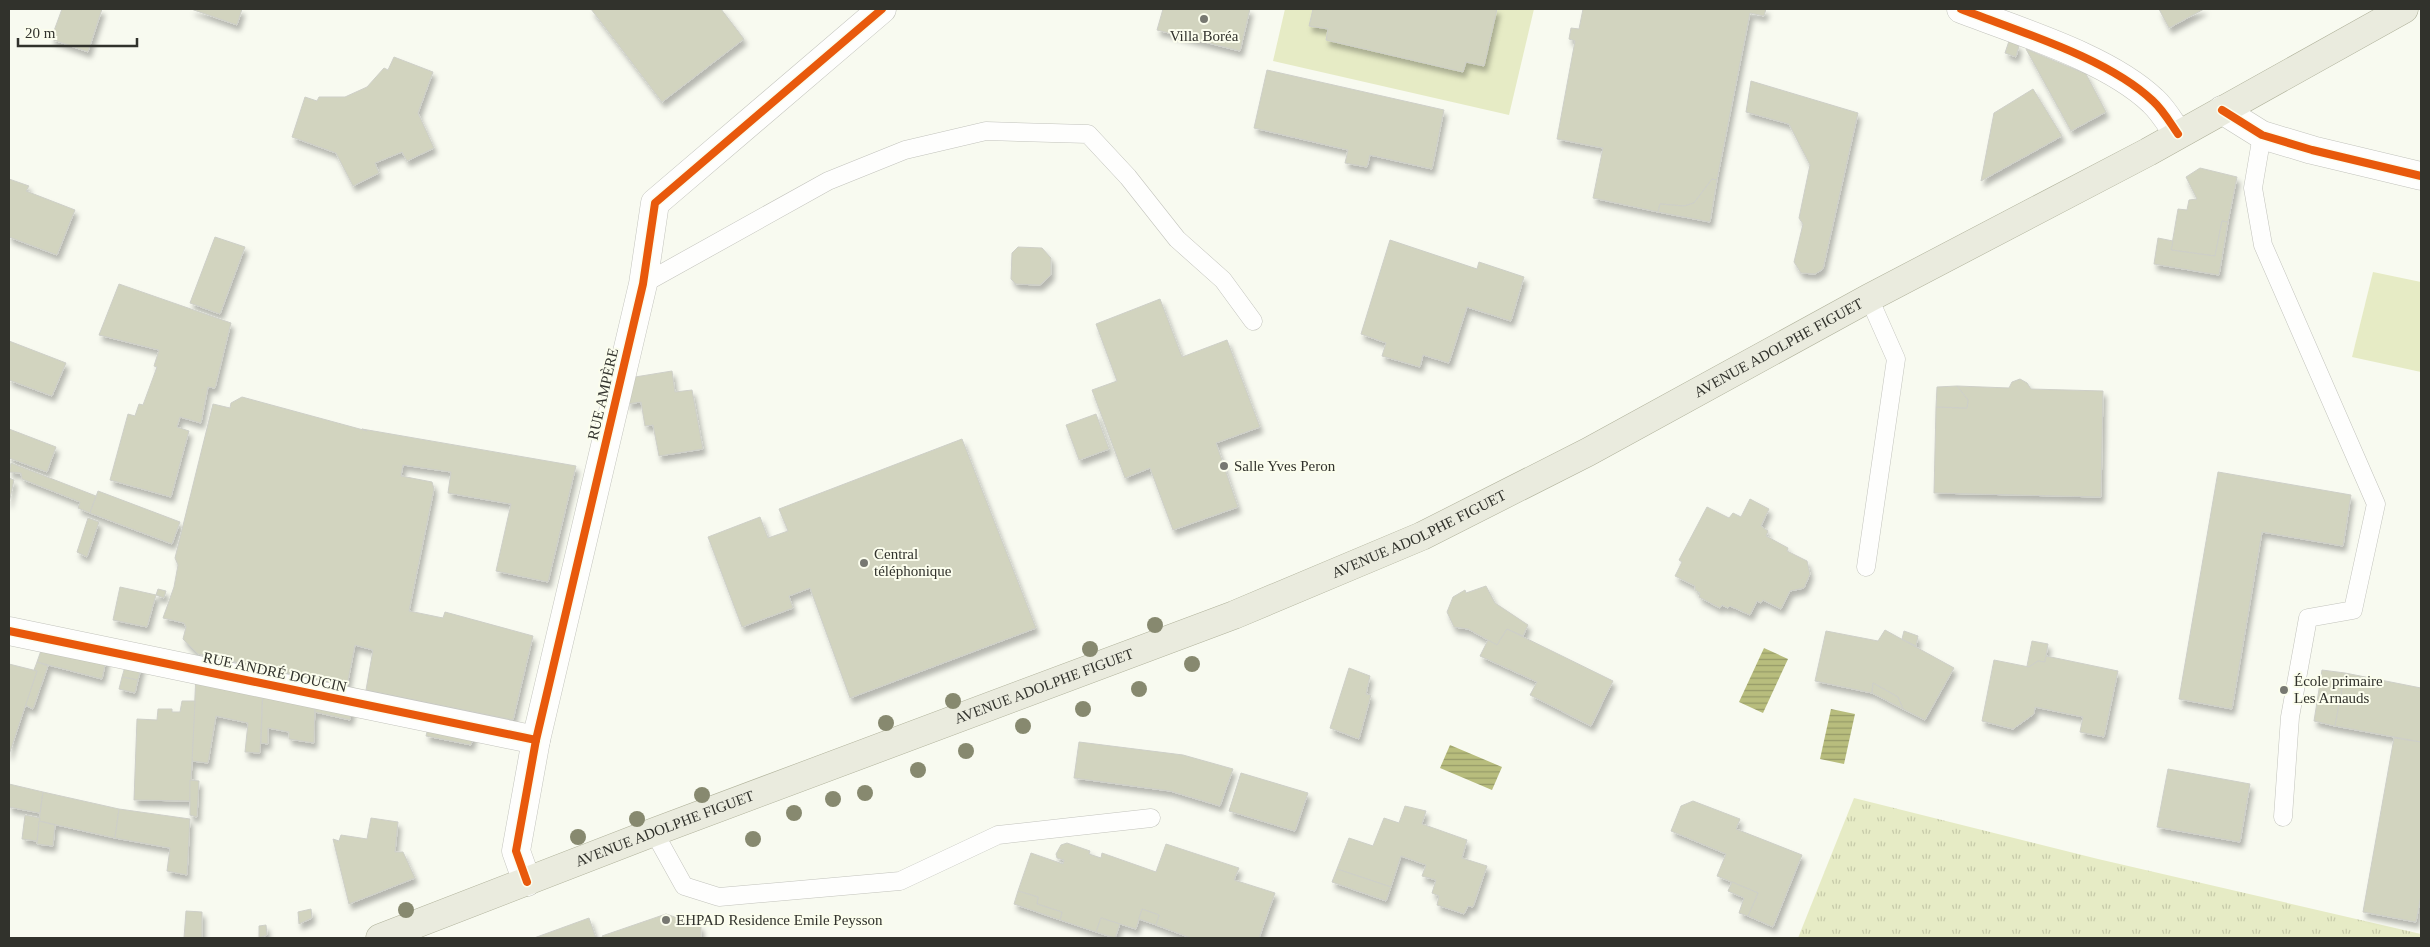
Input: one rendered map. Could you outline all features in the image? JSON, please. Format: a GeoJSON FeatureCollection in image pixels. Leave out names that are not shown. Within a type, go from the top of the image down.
{"type":"FeatureCollection","features":[{"type":"Feature","properties":{"kind":"main road","name":"AVENUE ADOLPHE FIGUET"},"geometry":{"type":"LineString","coordinates":[[380,938],[654,832],[1234,616],[1422,536],[1588,452],[1869,298],[2178,134],[2404,9]]}},
{"type":"Feature","properties":{"kind":"street","name":"RUE AMPÈRE"},"geometry":{"type":"LineString","coordinates":[[527,882],[516,851],[536,740],[643,284],[655,203],[882,9]]}},
{"type":"Feature","properties":{"kind":"street"},"geometry":{"type":"LineString","coordinates":[[1961,9],[2097,63],[2134,85],[2155,102],[2178,134]]}},
{"type":"Feature","properties":{"kind":"street"},"geometry":{"type":"LineString","coordinates":[[2222,110],[2262,135],[2312,150],[2421,176]]}},
{"type":"Feature","properties":{"kind":"street","name":"RUE ANDRÉ DOUCIN"},"geometry":{"type":"LineString","coordinates":[[9,631],[536,740]]}},
{"type":"Feature","properties":{"kind":"lane"},"geometry":{"type":"LineString","coordinates":[[643,284],[828,181],[905,150],[986,131],[1088,134],[1128,177],[1177,239],[1223,280],[1253,321]]}},
{"type":"Feature","properties":{"kind":"lane"},"geometry":{"type":"LineString","coordinates":[[2262,135],[2253,188],[2263,245],[2376,504],[2353,610],[2308,618],[2290,717],[2283,817]]}},
{"type":"Feature","properties":{"kind":"lane"},"geometry":{"type":"LineString","coordinates":[[1866,567],[1896,359],[1869,298]]}},
{"type":"Feature","properties":{"kind":"lane"},"geometry":{"type":"LineString","coordinates":[[654,832],[684,886],[719,897],[900,881],[998,835],[1151,818]]}},
{"type":"Feature","properties":{"kind":"green space"},"geometry":{"type":"Polygon","coordinates":[[[1285,9],[1534,9],[1509,115],[1273,61],[1285,9]]]}},
{"type":"Feature","properties":{"kind":"green space"},"geometry":{"type":"Polygon","coordinates":[[[2373,272],[2421,282],[2421,372],[2352,357],[2373,272]]]}},
{"type":"Feature","properties":{"kind":"green space"},"geometry":{"type":"Polygon","coordinates":[[[1854,798],[2098,859],[2421,934],[2421,938],[1798,938],[1854,798]]]}},
{"type":"Feature","properties":{"kind":"shaded area"},"geometry":{"type":"Polygon","coordinates":[[[1764,648],[1788,659],[1763,713],[1739,702],[1764,648]]]}},
{"type":"Feature","properties":{"kind":"shaded area"},"geometry":{"type":"Polygon","coordinates":[[[1831,709],[1855,714],[1844,764],[1820,759],[1831,709]]]}},
{"type":"Feature","properties":{"kind":"shaded area"},"geometry":{"type":"Polygon","coordinates":[[[1450,745],[1502,767],[1492,790],[1440,768],[1450,745]]]}},
{"type":"Feature","properties":{"kind":"building"},"geometry":{"type":"Polygon","coordinates":[[[62,9],[102,9],[88,52],[51,39],[62,9]]]}},
{"type":"Feature","properties":{"kind":"building"},"geometry":{"type":"Polygon","coordinates":[[[191,9],[242,9],[237,25],[191,9]]]}},
{"type":"Feature","properties":{"kind":"building"},"geometry":{"type":"Polygon","coordinates":[[[591,9],[721,9],[744,39],[662,102],[591,9]]]}},
{"type":"Feature","properties":{"kind":"building","name":"Villa Boréa"},"geometry":{"type":"Polygon","coordinates":[[[1163,9],[1250,9],[1240,51],[1157,30],[1163,9]]]}},
{"type":"Feature","properties":{"kind":"building"},"geometry":{"type":"Polygon","coordinates":[[[1313,9],[1497,9],[1484,66],[1466,62],[1463,72],[1326,40],[1328,29],[1309,26],[1313,9]]]}},
{"type":"Feature","properties":{"kind":"building"},"geometry":{"type":"Polygon","coordinates":[[[1583,9],[1766,9],[1764,16],[1750,13],[1717,180],[1712,179],[1694,203],[1684,206],[1660,204],[1658,212],[1593,198],[1603,148],[1557,139],[1575,41],[1569,39],[1571,28],[1579,29],[1583,9]]]}},
{"type":"Feature","properties":{"kind":"building"},"geometry":{"type":"Polygon","coordinates":[[[2159,9],[2204,9],[2169,28],[2159,9]]]}},
{"type":"Feature","properties":{"kind":"building"},"geometry":{"type":"Polygon","coordinates":[[[2009,41],[2019,46],[2016,57],[2005,53],[2009,41]]]}},
{"type":"Feature","properties":{"kind":"building"},"geometry":{"type":"Polygon","coordinates":[[[2026,49],[2086,74],[2106,112],[2071,131],[2026,49]]]}},
{"type":"Feature","properties":{"kind":"building"},"geometry":{"type":"Polygon","coordinates":[[[394,57],[433,72],[418,113],[434,148],[407,161],[402,152],[375,163],[379,173],[353,186],[336,153],[292,137],[305,97],[317,101],[319,97],[345,97],[367,87],[384,68],[388,70],[394,57]]]}},
{"type":"Feature","properties":{"kind":"building"},"geometry":{"type":"Polygon","coordinates":[[[1267,70],[1444,110],[1432,169],[1370,155],[1367,167],[1345,163],[1348,150],[1254,128],[1267,70]]]}},
{"type":"Feature","properties":{"kind":"building"},"geometry":{"type":"Polygon","coordinates":[[[1751,81],[1858,113],[1823,269],[1815,274],[1801,273],[1794,262],[1803,224],[1799,218],[1810,165],[1789,124],[1746,112],[1751,81]]]}},
{"type":"Feature","properties":{"kind":"building"},"geometry":{"type":"Polygon","coordinates":[[[2033,89],[2062,136],[1981,181],[1994,113],[2033,89]]]}},
{"type":"Feature","properties":{"kind":"building"},"geometry":{"type":"Polygon","coordinates":[[[2200,168],[2237,177],[2228,222],[2222,221],[2215,256],[2171,250],[2178,209],[2187,210],[2189,200],[2197,199],[2186,177],[2200,168]]]}},
{"type":"Feature","properties":{"kind":"building"},"geometry":{"type":"Polygon","coordinates":[[[9,179],[29,186],[26,191],[75,210],[57,255],[9,237],[9,179]]]}},
{"type":"Feature","properties":{"kind":"building"},"geometry":{"type":"Polygon","coordinates":[[[1712,179],[1717,180],[1710,222],[1658,212],[1660,204],[1684,206],[1694,203],[1712,179]]]}},
{"type":"Feature","properties":{"kind":"building"},"geometry":{"type":"Polygon","coordinates":[[[2222,221],[2228,222],[2219,275],[2154,264],[2158,238],[2173,241],[2171,250],[2215,256],[2222,221]]]}},
{"type":"Feature","properties":{"kind":"building"},"geometry":{"type":"Polygon","coordinates":[[[215,237],[245,247],[220,314],[190,303],[215,237]]]}},
{"type":"Feature","properties":{"kind":"building"},"geometry":{"type":"Polygon","coordinates":[[[1390,240],[1477,269],[1479,262],[1524,277],[1511,321],[1467,307],[1449,363],[1423,355],[1420,367],[1382,356],[1386,343],[1361,334],[1390,240]]]}},
{"type":"Feature","properties":{"kind":"building"},"geometry":{"type":"Polygon","coordinates":[[[1018,247],[1042,248],[1051,258],[1051,275],[1040,285],[1016,284],[1011,279],[1012,253],[1018,247]]]}},
{"type":"Feature","properties":{"kind":"building"},"geometry":{"type":"Polygon","coordinates":[[[119,284],[231,323],[215,388],[208,387],[201,423],[180,417],[177,427],[189,431],[171,497],[110,480],[128,414],[135,416],[139,404],[143,405],[157,367],[154,366],[159,350],[99,335],[119,284]]]}},
{"type":"Feature","properties":{"kind":"building"},"geometry":{"type":"Polygon","coordinates":[[[1160,299],[1182,357],[1227,340],[1260,427],[1216,443],[1238,507],[1173,530],[1150,468],[1125,478],[1092,390],[1117,381],[1096,324],[1160,299]]]}},
{"type":"Feature","properties":{"kind":"building"},"geometry":{"type":"Polygon","coordinates":[[[9,341],[66,363],[52,396],[9,380],[9,341]]]}},
{"type":"Feature","properties":{"kind":"building"},"geometry":{"type":"Polygon","coordinates":[[[672,371],[675,392],[692,390],[703,449],[659,456],[653,425],[645,426],[641,402],[627,404],[635,377],[672,371]]]}},
{"type":"Feature","properties":{"kind":"building"},"geometry":{"type":"Polygon","coordinates":[[[2020,379],[2027,383],[2031,389],[2103,391],[2101,497],[1934,493],[1936,407],[1967,408],[1968,400],[1957,386],[2009,388],[2012,382],[2020,379]]]}},
{"type":"Feature","properties":{"kind":"building"},"geometry":{"type":"Polygon","coordinates":[[[1957,386],[1968,400],[1967,408],[1936,407],[1937,387],[1957,386]]]}},
{"type":"Feature","properties":{"kind":"building"},"geometry":{"type":"Polygon","coordinates":[[[242,397],[367,431],[362,429],[576,466],[548,582],[496,571],[511,504],[448,493],[451,472],[403,465],[401,476],[432,482],[434,489],[409,611],[443,618],[445,612],[533,636],[513,720],[366,690],[373,650],[355,645],[347,686],[198,654],[183,639],[186,627],[184,623],[163,618],[174,587],[178,565],[175,558],[213,404],[230,408],[231,403],[242,397]]]}},
{"type":"Feature","properties":{"kind":"building"},"geometry":{"type":"Polygon","coordinates":[[[1096,414],[1109,449],[1079,460],[1066,425],[1096,414]]]}},
{"type":"Feature","properties":{"kind":"building"},"geometry":{"type":"Polygon","coordinates":[[[9,429],[56,447],[47,472],[9,458],[9,429]]]}},
{"type":"Feature","properties":{"kind":"building","name":"Central téléphonique"},"geometry":{"type":"Polygon","coordinates":[[[962,439],[1036,628],[850,698],[810,588],[789,596],[793,608],[742,627],[708,537],[760,517],[768,538],[788,531],[779,509],[962,439]]]}},
{"type":"Feature","properties":{"kind":"building"},"geometry":{"type":"Polygon","coordinates":[[[11,463],[96,496],[90,513],[78,508],[80,502],[22,479],[21,473],[9,472],[11,463]]]}},
{"type":"Feature","properties":{"kind":"building"},"geometry":{"type":"Polygon","coordinates":[[[2218,472],[2351,495],[2343,546],[2262,532],[2232,709],[2179,699],[2218,472]]]}},
{"type":"Feature","properties":{"kind":"building"},"geometry":{"type":"Polygon","coordinates":[[[9,478],[14,480],[9,503],[9,478]]]}},
{"type":"Feature","properties":{"kind":"building"},"geometry":{"type":"Polygon","coordinates":[[[98,491],[180,522],[172,544],[90,513],[98,491]]]}},
{"type":"Feature","properties":{"kind":"building"},"geometry":{"type":"Polygon","coordinates":[[[1750,499],[1769,509],[1761,526],[1768,531],[1766,536],[1788,548],[1787,551],[1807,561],[1810,574],[1804,588],[1790,591],[1781,609],[1763,600],[1761,603],[1757,601],[1750,615],[1730,606],[1728,608],[1722,605],[1720,608],[1699,597],[1700,593],[1695,590],[1695,586],[1675,576],[1682,562],[1679,560],[1707,507],[1729,518],[1733,513],[1741,517],[1750,499]]]}},
{"type":"Feature","properties":{"kind":"building"},"geometry":{"type":"Polygon","coordinates":[[[88,518],[99,522],[87,557],[77,552],[88,518]]]}},
{"type":"Feature","properties":{"kind":"building"},"geometry":{"type":"Polygon","coordinates":[[[1486,586],[1495,603],[1528,625],[1523,636],[1507,629],[1497,645],[1468,629],[1454,627],[1447,612],[1453,597],[1465,590],[1466,593],[1486,586]]]}},
{"type":"Feature","properties":{"kind":"building"},"geometry":{"type":"Polygon","coordinates":[[[120,587],[156,595],[147,627],[113,620],[120,587]]]}},
{"type":"Feature","properties":{"kind":"building"},"geometry":{"type":"Polygon","coordinates":[[[158,589],[166,591],[164,598],[156,595],[158,589]]]}},
{"type":"Feature","properties":{"kind":"building"},"geometry":{"type":"Polygon","coordinates":[[[1507,629],[1613,681],[1591,726],[1530,695],[1537,682],[1480,656],[1488,640],[1497,645],[1507,629]]]}},
{"type":"Feature","properties":{"kind":"building"},"geometry":{"type":"Polygon","coordinates":[[[1885,630],[1954,668],[1925,720],[1903,709],[1898,697],[1873,683],[1872,693],[1815,681],[1826,631],[1878,641],[1885,630]]]}},
{"type":"Feature","properties":{"kind":"building"},"geometry":{"type":"Polygon","coordinates":[[[1904,631],[1918,636],[1916,646],[1902,639],[1904,631]]]}},
{"type":"Feature","properties":{"kind":"building"},"geometry":{"type":"Polygon","coordinates":[[[2032,641],[2048,644],[2045,662],[2038,661],[2029,667],[2027,666],[2032,641]]]}},
{"type":"Feature","properties":{"kind":"building"},"geometry":{"type":"Polygon","coordinates":[[[44,642],[107,656],[102,679],[37,662],[44,642]]]}},
{"type":"Feature","properties":{"kind":"building"},"geometry":{"type":"Polygon","coordinates":[[[2046,656],[2118,671],[2104,737],[2080,732],[2083,717],[2035,707],[2034,714],[2013,729],[1982,721],[1994,660],[2029,667],[2038,661],[2045,662],[2046,656]]]}},
{"type":"Feature","properties":{"kind":"building"},"geometry":{"type":"Polygon","coordinates":[[[127,660],[143,662],[138,680],[122,677],[127,660]]]}},
{"type":"Feature","properties":{"kind":"building"},"geometry":{"type":"Polygon","coordinates":[[[37,662],[48,666],[33,709],[25,705],[37,671],[34,670],[37,662]]]}},
{"type":"Feature","properties":{"kind":"building"},"geometry":{"type":"Polygon","coordinates":[[[9,664],[37,671],[9,755],[9,664]]]}},
{"type":"Feature","properties":{"kind":"building"},"geometry":{"type":"Polygon","coordinates":[[[1349,668],[1370,676],[1366,694],[1371,695],[1359,739],[1330,728],[1349,668]]]}},
{"type":"Feature","properties":{"kind":"building"},"geometry":{"type":"Polygon","coordinates":[[[2322,670],[2345,673],[2335,726],[2314,721],[2322,670]]]}},
{"type":"Feature","properties":{"kind":"building"},"geometry":{"type":"Polygon","coordinates":[[[2345,673],[2421,688],[2421,742],[2335,726],[2345,673]]]}},
{"type":"Feature","properties":{"kind":"building"},"geometry":{"type":"Polygon","coordinates":[[[196,674],[263,687],[260,753],[245,752],[248,723],[216,716],[208,763],[192,761],[196,674]]]}},
{"type":"Feature","properties":{"kind":"building"},"geometry":{"type":"Polygon","coordinates":[[[122,677],[138,680],[135,693],[119,689],[122,677]]]}},
{"type":"Feature","properties":{"kind":"building"},"geometry":{"type":"Polygon","coordinates":[[[1873,683],[1898,697],[1903,709],[1872,693],[1873,683]]]}},
{"type":"Feature","properties":{"kind":"building"},"geometry":{"type":"Polygon","coordinates":[[[263,687],[315,699],[314,743],[289,739],[289,732],[268,728],[268,744],[261,743],[263,687]]]}},
{"type":"Feature","properties":{"kind":"building"},"geometry":{"type":"Polygon","coordinates":[[[315,699],[353,705],[350,720],[315,712],[315,699]]]}},
{"type":"Feature","properties":{"kind":"building"},"geometry":{"type":"Polygon","coordinates":[[[182,701],[195,701],[190,801],[134,800],[137,719],[157,720],[158,709],[172,709],[172,712],[180,712],[182,701]]]}},
{"type":"Feature","properties":{"kind":"building"},"geometry":{"type":"Polygon","coordinates":[[[430,720],[475,731],[471,745],[426,736],[430,720]]]}},
{"type":"Feature","properties":{"kind":"building"},"geometry":{"type":"Polygon","coordinates":[[[2394,738],[2421,742],[2421,895],[2416,922],[2363,912],[2394,738]]]}},
{"type":"Feature","properties":{"kind":"building"},"geometry":{"type":"Polygon","coordinates":[[[1079,742],[1183,755],[1233,769],[1220,806],[1170,791],[1074,778],[1079,742]]]}},
{"type":"Feature","properties":{"kind":"building"},"geometry":{"type":"Polygon","coordinates":[[[2168,769],[2250,784],[2240,842],[2157,827],[2168,769]]]}},
{"type":"Feature","properties":{"kind":"building"},"geometry":{"type":"Polygon","coordinates":[[[1241,773],[1308,793],[1295,831],[1229,811],[1241,773]]]}},
{"type":"Feature","properties":{"kind":"building"},"geometry":{"type":"Polygon","coordinates":[[[190,780],[199,781],[197,817],[190,815],[190,780]]]}},
{"type":"Feature","properties":{"kind":"building"},"geometry":{"type":"Polygon","coordinates":[[[9,784],[43,792],[40,813],[9,807],[9,784]]]}},
{"type":"Feature","properties":{"kind":"building"},"geometry":{"type":"Polygon","coordinates":[[[43,792],[119,809],[115,838],[39,821],[43,792]]]}},
{"type":"Feature","properties":{"kind":"building"},"geometry":{"type":"Polygon","coordinates":[[[1693,801],[1740,819],[1736,829],[1802,855],[1773,927],[1748,916],[1758,893],[1717,876],[1726,854],[1671,831],[1681,806],[1693,801]]]}},
{"type":"Feature","properties":{"kind":"building"},"geometry":{"type":"Polygon","coordinates":[[[1405,806],[1426,811],[1422,824],[1467,840],[1462,858],[1487,866],[1473,907],[1468,906],[1464,914],[1437,905],[1439,896],[1432,893],[1436,880],[1422,876],[1426,865],[1401,856],[1391,887],[1337,869],[1349,838],[1373,846],[1384,818],[1399,823],[1405,806]]]}},
{"type":"Feature","properties":{"kind":"building"},"geometry":{"type":"Polygon","coordinates":[[[119,809],[190,819],[187,875],[167,871],[170,848],[115,838],[119,809]]]}},
{"type":"Feature","properties":{"kind":"building"},"geometry":{"type":"Polygon","coordinates":[[[25,815],[40,818],[37,841],[22,839],[25,815]]]}},
{"type":"Feature","properties":{"kind":"building"},"geometry":{"type":"Polygon","coordinates":[[[371,818],[398,822],[395,852],[403,852],[415,878],[349,904],[333,839],[339,841],[341,835],[367,839],[371,818]]]}},
{"type":"Feature","properties":{"kind":"building"},"geometry":{"type":"Polygon","coordinates":[[[39,821],[55,825],[53,846],[37,844],[39,821]]]}},
{"type":"Feature","properties":{"kind":"building"},"geometry":{"type":"Polygon","coordinates":[[[1067,843],[1090,851],[1089,854],[1101,858],[1102,853],[1156,872],[1166,844],[1239,868],[1234,880],[1275,893],[1259,938],[1191,938],[1156,925],[1159,915],[1142,909],[1136,929],[1101,918],[1096,932],[1060,920],[1062,912],[1037,904],[1038,897],[1018,891],[1031,853],[1063,864],[1064,860],[1057,858],[1056,854],[1061,845],[1067,843]]]}},
{"type":"Feature","properties":{"kind":"building"},"geometry":{"type":"Polygon","coordinates":[[[1337,869],[1391,887],[1386,901],[1332,882],[1337,869]]]}},
{"type":"Feature","properties":{"kind":"building"},"geometry":{"type":"Polygon","coordinates":[[[1732,882],[1758,893],[1748,916],[1739,913],[1744,898],[1728,891],[1732,882]]]}},
{"type":"Feature","properties":{"kind":"building"},"geometry":{"type":"Polygon","coordinates":[[[1018,891],[1038,897],[1037,904],[1062,912],[1060,920],[1014,904],[1018,891]]]}},
{"type":"Feature","properties":{"kind":"building"},"geometry":{"type":"Polygon","coordinates":[[[311,909],[312,918],[299,924],[298,912],[311,909]]]}},
{"type":"Feature","properties":{"kind":"building"},"geometry":{"type":"Polygon","coordinates":[[[1142,909],[1159,915],[1156,925],[1139,919],[1142,909]]]}},
{"type":"Feature","properties":{"kind":"building"},"geometry":{"type":"Polygon","coordinates":[[[186,911],[202,912],[202,938],[184,938],[186,911]]]}},
{"type":"Feature","properties":{"kind":"building","name":"EHPAD Residence Emile Peysson"},"geometry":{"type":"Polygon","coordinates":[[[666,914],[701,926],[701,938],[603,938],[602,936],[666,914]]]}},
{"type":"Feature","properties":{"kind":"building"},"geometry":{"type":"Polygon","coordinates":[[[589,918],[596,938],[534,938],[589,918]]]}},
{"type":"Feature","properties":{"kind":"building"},"geometry":{"type":"Polygon","coordinates":[[[1101,918],[1120,924],[1115,938],[1096,932],[1101,918]]]}},
{"type":"Feature","properties":{"kind":"building"},"geometry":{"type":"Polygon","coordinates":[[[266,925],[267,935],[259,938],[259,926],[266,925]]]}},
{"type":"Feature","properties":{"kind":"cycle path"},"geometry":{"type":"LineString","coordinates":[[527,882],[516,851],[536,740],[643,284],[655,203],[882,9]]}},
{"type":"Feature","properties":{"kind":"cycle path"},"geometry":{"type":"LineString","coordinates":[[1961,9],[2036,37],[2088,59],[2112,72],[2153,101],[2178,134]]}},
{"type":"Feature","properties":{"kind":"cycle path"},"geometry":{"type":"LineString","coordinates":[[2222,110],[2262,135],[2312,150],[2421,176]]}},
{"type":"Feature","properties":{"kind":"cycle path"},"geometry":{"type":"LineString","coordinates":[[9,631],[536,740]]}},
{"type":"Feature","properties":{"kind":"place","name":"Villa Boréa"},"geometry":{"type":"Point","coordinates":[1204,19]}},
{"type":"Feature","properties":{"kind":"place","name":"Salle Yves Peron"},"geometry":{"type":"Point","coordinates":[1224,466]}},
{"type":"Feature","properties":{"kind":"place","name":"Central téléphonique"},"geometry":{"type":"Point","coordinates":[864,563]}},
{"type":"Feature","properties":{"kind":"place","name":"École primaire Les Arnauds"},"geometry":{"type":"Point","coordinates":[2284,690]}},
{"type":"Feature","properties":{"kind":"place","name":"EHPAD Residence Emile Peysson"},"geometry":{"type":"Point","coordinates":[666,920]}}]}
